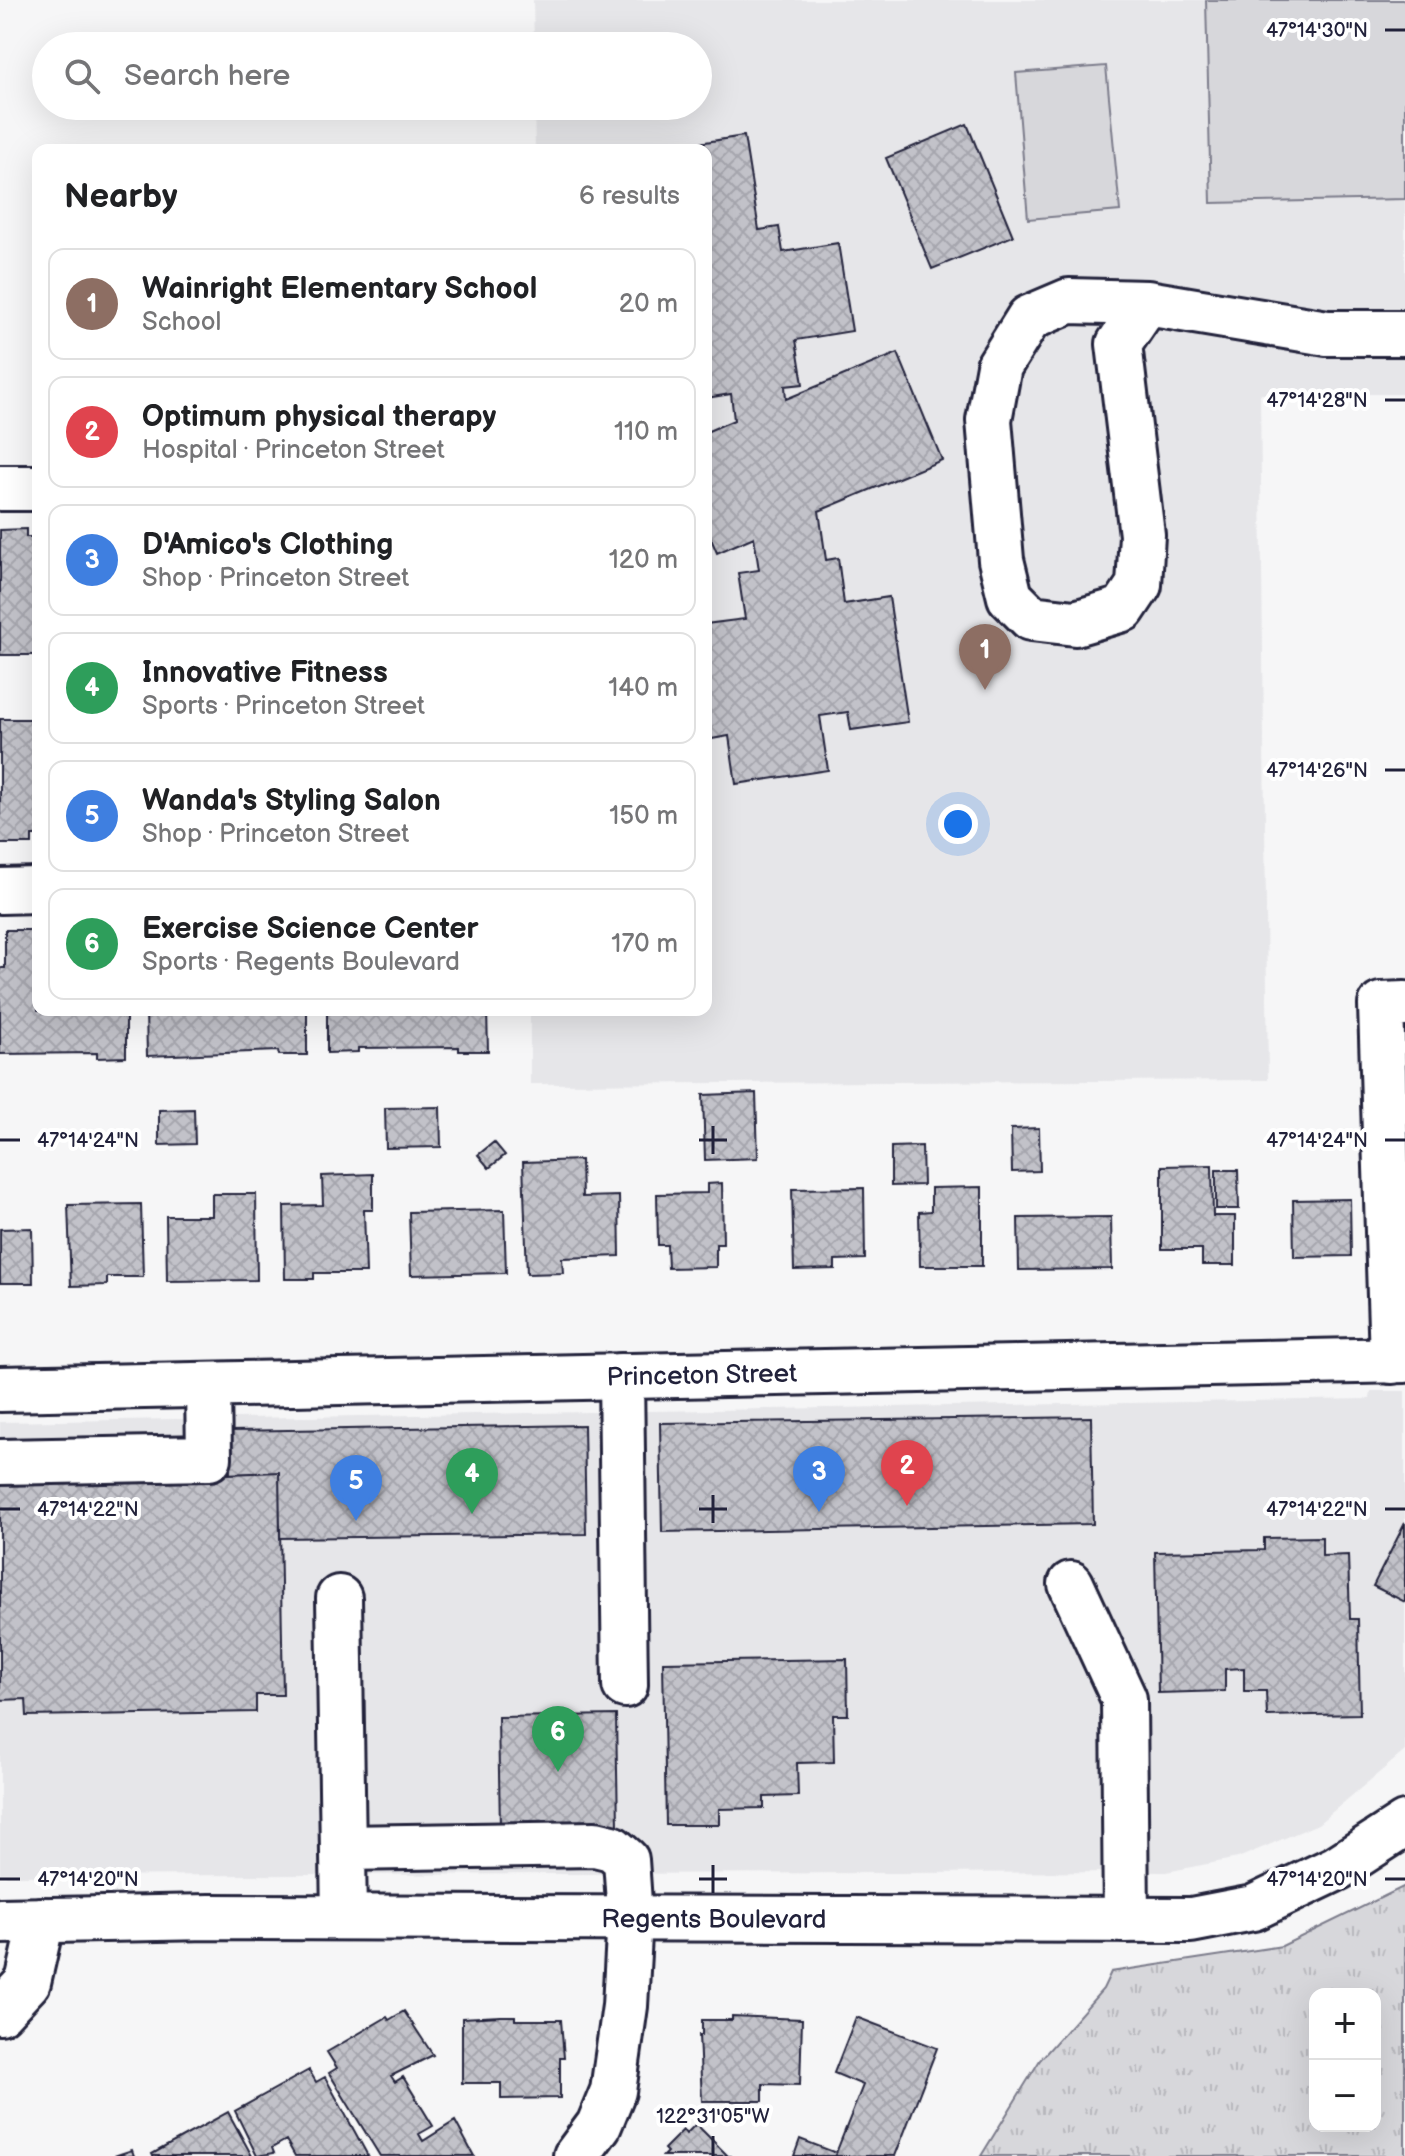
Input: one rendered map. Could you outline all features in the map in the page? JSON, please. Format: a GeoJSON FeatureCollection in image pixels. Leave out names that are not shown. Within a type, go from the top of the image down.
{"type":"FeatureCollection","features":[{"type":"Feature","properties":{"kind":"street"},"geometry":{"type":"LineString","coordinates":[[1147,303],[1119,344],[1142,535],[1139,585],[1123,609],[1075,623],[1031,618],[1010,597],[1001,560],[989,420],[999,366],[1029,318],[1069,301],[1147,303],[1327,333],[1405,333]]}},
{"type":"Feature","properties":{"kind":"street"},"geometry":{"type":"LineString","coordinates":[[0,488],[32,488]]}},
{"type":"Feature","properties":{"kind":"street"},"geometry":{"type":"LineString","coordinates":[[0,891],[32,890]]}},
{"type":"Feature","properties":{"kind":"street"},"geometry":{"type":"LineString","coordinates":[[1398,1360],[1381,1005],[1405,1004]]}},
{"type":"Feature","properties":{"kind":"street","name":"Princeton Street"},"geometry":{"type":"LineString","coordinates":[[0,1389],[1398,1360]]}},
{"type":"Feature","properties":{"kind":"street"},"geometry":{"type":"LineString","coordinates":[[621,1376],[625,1685]]}},
{"type":"Feature","properties":{"kind":"street"},"geometry":{"type":"LineString","coordinates":[[0,1462],[209,1458],[208,1385]]}},
{"type":"Feature","properties":{"kind":"street"},"geometry":{"type":"LineString","coordinates":[[1071,1584],[1124,1699],[1126,1920]]}},
{"type":"Feature","properties":{"kind":"street"},"geometry":{"type":"LineString","coordinates":[[339,1598],[344,1917]]}},
{"type":"Feature","properties":{"kind":"street","name":"Regents Boulevard"},"geometry":{"type":"LineString","coordinates":[[21,1920],[630,1917],[1191,1920],[1253,1908],[1337,1868],[1405,1824]]}},
{"type":"Feature","properties":{"kind":"street"},"geometry":{"type":"LineString","coordinates":[[343,1848],[595,1844],[612,1848],[626,1860],[630,1917],[625,2006],[613,2091],[599,2125],[576,2156]]}},
{"type":"Feature","properties":{"kind":"street"},"geometry":{"type":"LineString","coordinates":[[1337,1868],[1405,1850]]}},
{"type":"Feature","properties":{"kind":"street"},"geometry":{"type":"LineString","coordinates":[[0,2012],[28,1982],[21,1920]]}},
{"type":"Feature","properties":{"kind":"shaded area"},"geometry":{"type":"Polygon","coordinates":[[[533,0],[1405,0],[1405,394],[1260,394],[1268,1080],[530,1084],[530,1016],[712,1016],[712,144],[535,144],[534,120],[712,120],[712,32],[534,32],[533,0]]]}},
{"type":"Feature","properties":{"kind":"shaded area"},"geometry":{"type":"Polygon","coordinates":[[[1371,1391],[1405,1391],[1405,1751],[1318,1824],[1238,1858],[1166,1872],[0,1876],[0,1422],[1370,1399],[1371,1391]]]}},
{"type":"Feature","properties":{"kind":"green space"},"geometry":{"type":"Polygon","coordinates":[[[1206,0],[1405,0],[1405,199],[1211,203],[1206,0]]]}},
{"type":"Feature","properties":{"kind":"green space"},"geometry":{"type":"Polygon","coordinates":[[[1106,66],[1120,211],[1028,219],[1016,73],[1106,66]]]}},
{"type":"Feature","properties":{"kind":"green space"},"geometry":{"type":"Polygon","coordinates":[[[1405,1886],[1405,2156],[981,2156],[1040,2060],[1103,1989],[1111,1972],[1282,1946],[1405,1886]]]}},
{"type":"Feature","properties":{"kind":"building"},"geometry":{"type":"Polygon","coordinates":[[[967,124],[1013,236],[932,269],[886,158],[967,124]]]}},
{"type":"Feature","properties":{"kind":"building"},"geometry":{"type":"Polygon","coordinates":[[[744,136],[759,230],[779,227],[783,252],[838,243],[852,331],[796,340],[803,384],[785,386],[786,399],[898,353],[942,460],[819,511],[826,560],[838,558],[844,604],[889,597],[908,722],[851,730],[848,712],[820,716],[828,770],[736,784],[729,736],[712,739],[712,623],[745,619],[738,573],[759,570],[754,537],[717,553],[712,541],[712,429],[734,420],[731,394],[712,397],[712,144],[693,144],[744,136]]]}},
{"type":"Feature","properties":{"kind":"building"},"geometry":{"type":"Polygon","coordinates":[[[26,529],[26,537],[32,537],[32,655],[0,655],[0,530],[26,529]]]}},
{"type":"Feature","properties":{"kind":"building"},"geometry":{"type":"Polygon","coordinates":[[[0,719],[32,719],[32,844],[0,844],[0,719]]]}},
{"type":"Feature","properties":{"kind":"building"},"geometry":{"type":"Polygon","coordinates":[[[5,930],[32,930],[32,1016],[126,1016],[126,1057],[97,1058],[97,1053],[0,1054],[0,968],[5,968],[5,930]]]}},
{"type":"Feature","properties":{"kind":"building"},"geometry":{"type":"Polygon","coordinates":[[[146,1016],[307,1016],[307,1055],[279,1055],[278,1051],[147,1056],[146,1016]]]}},
{"type":"Feature","properties":{"kind":"building"},"geometry":{"type":"Polygon","coordinates":[[[327,1016],[487,1016],[488,1051],[459,1051],[459,1047],[358,1048],[358,1052],[327,1053],[327,1016]]]}},
{"type":"Feature","properties":{"kind":"building"},"geometry":{"type":"Polygon","coordinates":[[[756,1093],[758,1158],[705,1160],[703,1095],[756,1093]]]}},
{"type":"Feature","properties":{"kind":"building"},"geometry":{"type":"Polygon","coordinates":[[[440,1107],[441,1147],[386,1148],[385,1108],[440,1107]]]}},
{"type":"Feature","properties":{"kind":"building"},"geometry":{"type":"Polygon","coordinates":[[[194,1109],[195,1144],[159,1145],[159,1110],[194,1109]]]}},
{"type":"Feature","properties":{"kind":"building"},"geometry":{"type":"Polygon","coordinates":[[[1039,1128],[1040,1171],[1012,1172],[1011,1129],[1039,1128]]]}},
{"type":"Feature","properties":{"kind":"building"},"geometry":{"type":"Polygon","coordinates":[[[494,1142],[505,1155],[489,1168],[478,1155],[494,1142]]]}},
{"type":"Feature","properties":{"kind":"building"},"geometry":{"type":"Polygon","coordinates":[[[922,1146],[923,1185],[891,1186],[891,1147],[922,1146]]]}},
{"type":"Feature","properties":{"kind":"building"},"geometry":{"type":"Polygon","coordinates":[[[581,1160],[582,1197],[619,1196],[620,1256],[562,1258],[563,1273],[527,1274],[523,1162],[581,1160]]]}},
{"type":"Feature","properties":{"kind":"building"},"geometry":{"type":"Polygon","coordinates":[[[1212,1165],[1213,1216],[1235,1216],[1235,1265],[1202,1265],[1202,1249],[1162,1249],[1162,1166],[1212,1165]]]}},
{"type":"Feature","properties":{"kind":"building"},"geometry":{"type":"Polygon","coordinates":[[[1216,1170],[1238,1170],[1239,1209],[1216,1209],[1216,1170]]]}},
{"type":"Feature","properties":{"kind":"building"},"geometry":{"type":"Polygon","coordinates":[[[373,1174],[373,1210],[364,1210],[366,1273],[314,1273],[314,1279],[285,1279],[284,1206],[323,1205],[322,1176],[373,1174]]]}},
{"type":"Feature","properties":{"kind":"building"},"geometry":{"type":"Polygon","coordinates":[[[722,1183],[723,1244],[716,1244],[716,1267],[668,1268],[667,1245],[658,1245],[657,1194],[707,1193],[707,1184],[722,1183]]]}},
{"type":"Feature","properties":{"kind":"building"},"geometry":{"type":"Polygon","coordinates":[[[982,1187],[982,1266],[920,1266],[919,1212],[931,1211],[931,1188],[982,1187]]]}},
{"type":"Feature","properties":{"kind":"building"},"geometry":{"type":"Polygon","coordinates":[[[864,1188],[865,1259],[835,1260],[835,1269],[794,1270],[792,1189],[864,1188]]]}},
{"type":"Feature","properties":{"kind":"building"},"geometry":{"type":"Polygon","coordinates":[[[212,1194],[256,1194],[257,1280],[167,1281],[166,1216],[212,1216],[212,1194]]]}},
{"type":"Feature","properties":{"kind":"building"},"geometry":{"type":"Polygon","coordinates":[[[1350,1199],[1351,1256],[1294,1257],[1293,1200],[1350,1199]]]}},
{"type":"Feature","properties":{"kind":"building"},"geometry":{"type":"Polygon","coordinates":[[[141,1204],[143,1277],[107,1277],[107,1285],[71,1286],[68,1205],[141,1204]]]}},
{"type":"Feature","properties":{"kind":"building"},"geometry":{"type":"Polygon","coordinates":[[[504,1210],[506,1273],[411,1275],[409,1212],[504,1210]]]}},
{"type":"Feature","properties":{"kind":"building"},"geometry":{"type":"Polygon","coordinates":[[[1111,1217],[1112,1269],[1019,1270],[1018,1218],[1111,1217]]]}},
{"type":"Feature","properties":{"kind":"building"},"geometry":{"type":"Polygon","coordinates":[[[32,1228],[33,1283],[0,1283],[0,1229],[32,1228]]]}},
{"type":"Feature","properties":{"kind":"building"},"geometry":{"type":"Polygon","coordinates":[[[1091,1417],[1093,1524],[662,1532],[660,1423],[1091,1417]]]}},
{"type":"Feature","properties":{"kind":"building"},"geometry":{"type":"Polygon","coordinates":[[[584,1425],[586,1534],[280,1538],[279,1472],[230,1474],[229,1431],[584,1425]]]}},
{"type":"Feature","properties":{"kind":"building"},"geometry":{"type":"Polygon","coordinates":[[[279,1472],[283,1695],[256,1695],[256,1712],[27,1716],[26,1699],[0,1700],[0,1482],[279,1472]]]}},
{"type":"Feature","properties":{"kind":"building"},"geometry":{"type":"Polygon","coordinates":[[[1405,1523],[1405,1602],[1373,1586],[1405,1523]]]}},
{"type":"Feature","properties":{"kind":"building"},"geometry":{"type":"Polygon","coordinates":[[[1322,1537],[1322,1556],[1348,1555],[1350,1619],[1358,1619],[1360,1714],[1267,1716],[1266,1691],[1244,1691],[1244,1668],[1225,1669],[1225,1691],[1158,1693],[1155,1552],[1264,1550],[1264,1538],[1322,1537]]]}},
{"type":"Feature","properties":{"kind":"building"},"geometry":{"type":"Polygon","coordinates":[[[847,1659],[848,1715],[833,1715],[834,1762],[797,1763],[798,1796],[764,1797],[764,1808],[719,1809],[719,1825],[666,1825],[663,1662],[847,1659]]]}},
{"type":"Feature","properties":{"kind":"building"},"geometry":{"type":"Polygon","coordinates":[[[616,1715],[618,1826],[500,1828],[498,1717],[616,1715]]]}},
{"type":"Feature","properties":{"kind":"building"},"geometry":{"type":"Polygon","coordinates":[[[404,2011],[433,2055],[391,2076],[395,2082],[403,2077],[433,2126],[419,2134],[423,2141],[455,2121],[474,2156],[380,2156],[329,2073],[337,2068],[327,2052],[387,2017],[389,2020],[404,2011]]]}},
{"type":"Feature","properties":{"kind":"building"},"geometry":{"type":"Polygon","coordinates":[[[515,2016],[515,2020],[561,2020],[564,2058],[560,2058],[560,2098],[501,2099],[501,2083],[462,2083],[462,2018],[515,2016]]]}},
{"type":"Feature","properties":{"kind":"building"},"geometry":{"type":"Polygon","coordinates":[[[732,2016],[802,2019],[800,2085],[763,2084],[763,2101],[702,2101],[699,2035],[702,2035],[702,2020],[732,2020],[732,2016]]]}},
{"type":"Feature","properties":{"kind":"building"},"geometry":{"type":"Polygon","coordinates":[[[856,2017],[937,2048],[895,2156],[794,2156],[800,2139],[836,2153],[863,2085],[834,2073],[856,2017]]]}},
{"type":"Feature","properties":{"kind":"building"},"geometry":{"type":"Polygon","coordinates":[[[309,2070],[316,2082],[325,2077],[368,2156],[295,2156],[286,2140],[272,2148],[274,2153],[257,2156],[235,2111],[309,2070]]]}},
{"type":"Feature","properties":{"kind":"building"},"geometry":{"type":"Polygon","coordinates":[[[228,2112],[252,2156],[153,2156],[152,2154],[228,2112]]]}},
{"type":"Feature","properties":{"kind":"building"},"geometry":{"type":"Polygon","coordinates":[[[696,2124],[728,2156],[663,2156],[667,2152],[664,2149],[683,2130],[686,2134],[696,2124]]]}},
{"type":"Feature","properties":{"kind":"building"},"geometry":{"type":"Polygon","coordinates":[[[132,2150],[134,2156],[114,2156],[132,2150]]]}},
{"type":"Feature","properties":{"kind":"place","name":"Wainright Elementary School"},"geometry":{"type":"Point","coordinates":[985,690]}},
{"type":"Feature","properties":{"kind":"place","name":"Optimum physical therapy"},"geometry":{"type":"Point","coordinates":[907,1506]}},
{"type":"Feature","properties":{"kind":"place","name":"D'Amico's Clothing"},"geometry":{"type":"Point","coordinates":[819,1512]}},
{"type":"Feature","properties":{"kind":"place","name":"Innovative Fitness"},"geometry":{"type":"Point","coordinates":[472,1514]}},
{"type":"Feature","properties":{"kind":"place","name":"Wanda's Styling Salon"},"geometry":{"type":"Point","coordinates":[356,1521]}},
{"type":"Feature","properties":{"kind":"place","name":"Exercise Science Center"},"geometry":{"type":"Point","coordinates":[558,1772]}}]}
